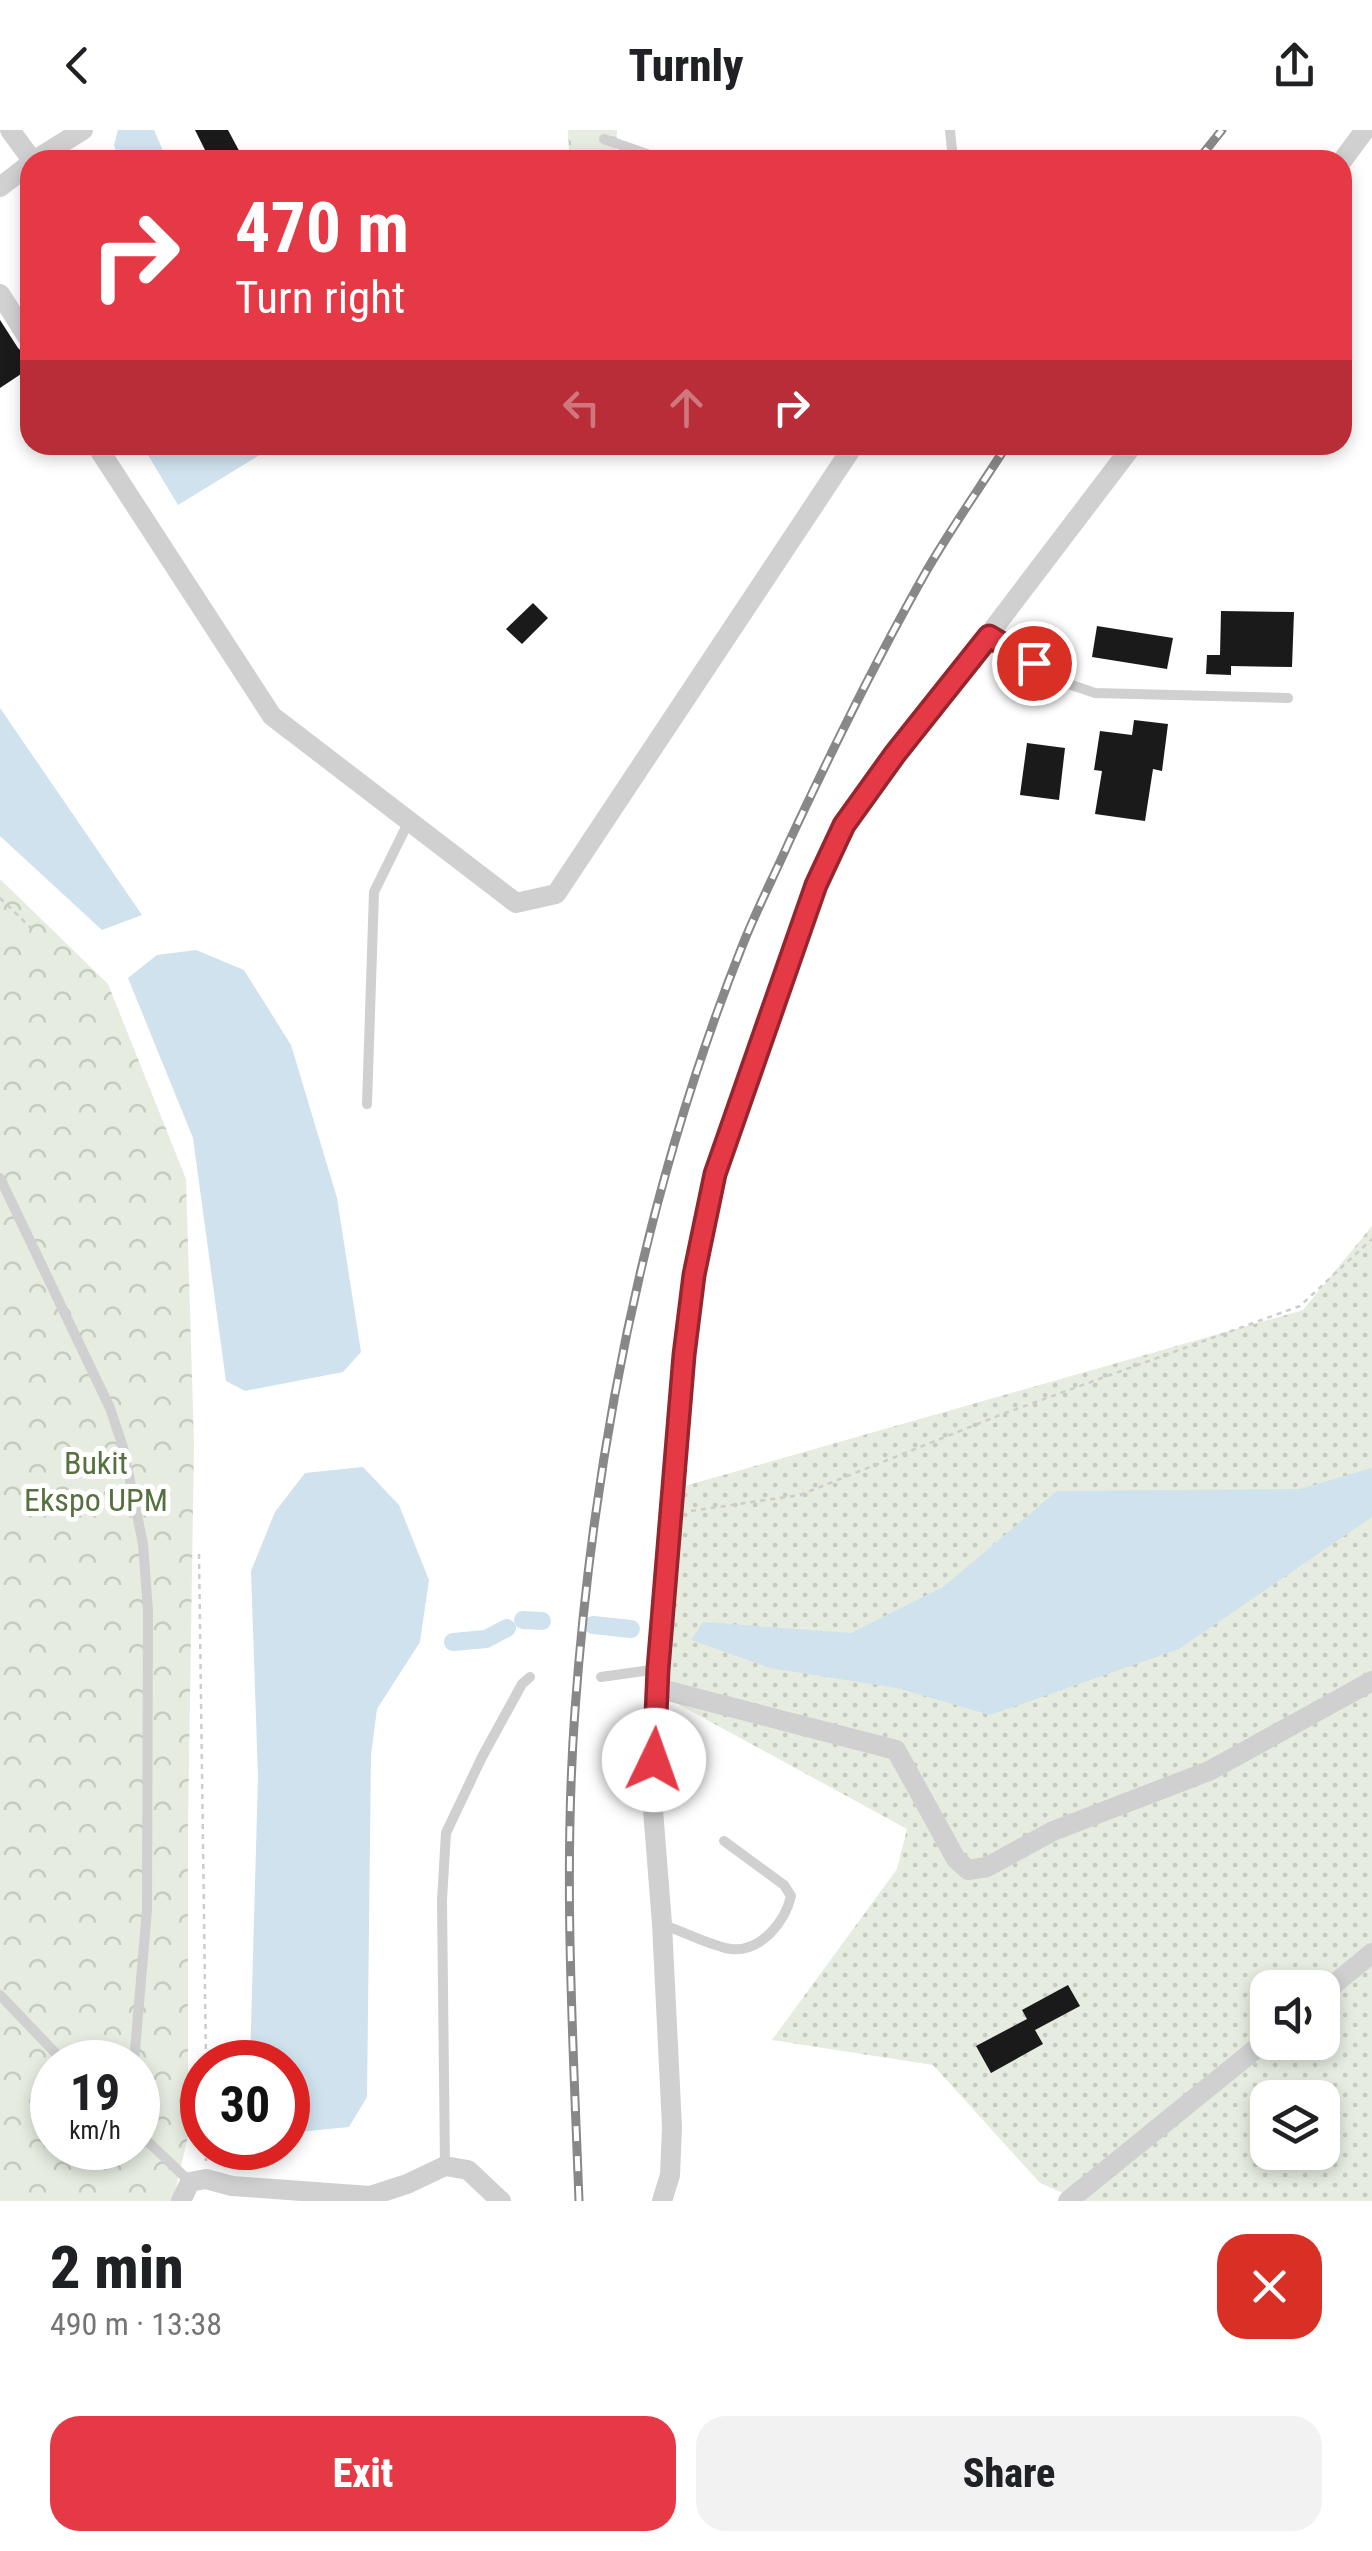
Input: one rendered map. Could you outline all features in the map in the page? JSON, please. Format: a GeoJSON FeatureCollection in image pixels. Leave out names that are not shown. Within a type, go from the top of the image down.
{"type":"FeatureCollection","features":[{"type":"Feature","properties":{"kind":"street"},"geometry":{"type":"LineString","coordinates":[[50,150],[82,130]]}},
{"type":"Feature","properties":{"kind":"street"},"geometry":{"type":"LineString","coordinates":[[0,186],[20,170]]}},
{"type":"Feature","properties":{"kind":"street"},"geometry":{"type":"LineString","coordinates":[[0,294],[20,325]]}},
{"type":"Feature","properties":{"kind":"street"},"geometry":{"type":"LineString","coordinates":[[102,455],[272,716],[516,903],[556,894],[847,455]]}},
{"type":"Feature","properties":{"kind":"street"},"geometry":{"type":"LineString","coordinates":[[662,2201],[670,2175],[672,2127],[652,1797],[658,1678],[694,1275],[715,1174],[816,885],[844,825],[1125,455]]}},
{"type":"Feature","properties":{"kind":"street"},"geometry":{"type":"LineString","coordinates":[[658,1678],[896,1750],[956,1859],[968,1870],[987,1866],[1053,1830],[1209,1771],[1372,1680]]}},
{"type":"Feature","properties":{"kind":"street"},"geometry":{"type":"LineString","coordinates":[[1340,1979],[1372,1953]]}},
{"type":"Feature","properties":{"kind":"street"},"geometry":{"type":"LineString","coordinates":[[1068,2201],[1250,2054]]}},
{"type":"Feature","properties":{"kind":"street"},"geometry":{"type":"LineString","coordinates":[[185,2192],[206,2180],[232,2186],[370,2196],[445,2166],[468,2170],[502,2201]]}},
{"type":"Feature","properties":{"kind":"lane"},"geometry":{"type":"LineString","coordinates":[[604,140],[634,150]]}},
{"type":"Feature","properties":{"kind":"lane"},"geometry":{"type":"LineString","coordinates":[[989,636],[1063,682],[1095,693],[1288,698]]}},
{"type":"Feature","properties":{"kind":"lane"},"geometry":{"type":"LineString","coordinates":[[367,1104],[374,892],[410,819]]}},
{"type":"Feature","properties":{"kind":"lane"},"geometry":{"type":"LineString","coordinates":[[0,1178],[110,1408],[144,1544],[148,1611],[147,1910],[136,2040]]}},
{"type":"Feature","properties":{"kind":"lane"},"geometry":{"type":"LineString","coordinates":[[445,2166],[442,1900],[446,1833],[482,1757],[522,1684],[530,1677]]}},
{"type":"Feature","properties":{"kind":"lane"},"geometry":{"type":"LineString","coordinates":[[601,1677],[658,1678]]}},
{"type":"Feature","properties":{"kind":"lane"},"geometry":{"type":"LineString","coordinates":[[662,1924],[732,1949],[764,1940],[787,1913],[791,1896],[784,1885],[724,1841]]}},
{"type":"Feature","properties":{"kind":"lane"},"geometry":{"type":"LineString","coordinates":[[0,1995],[43,2040]]}},
{"type":"Feature","properties":{"kind":"lane"},"geometry":{"type":"LineString","coordinates":[[160,2160],[185,2192]]}},
{"type":"Feature","properties":{"kind":"path"},"geometry":{"type":"LineString","coordinates":[[0,898],[31,928]]}},
{"type":"Feature","properties":{"kind":"path"},"geometry":{"type":"LineString","coordinates":[[670,1514],[800,1495],[1000,1414],[1300,1306],[1372,1239]]}},
{"type":"Feature","properties":{"kind":"path"},"geometry":{"type":"LineString","coordinates":[[199,1554],[206,2040]]}},
{"type":"Feature","properties":{"kind":"green space"},"geometry":{"type":"Polygon","coordinates":[[[568,130],[617,130],[616,150],[569,150],[568,130]]]}},
{"type":"Feature","properties":{"kind":"green space","name":"Bukit Ekspo UPM"},"geometry":{"type":"Polygon","coordinates":[[[0,879],[108,984],[186,1179],[194,1443],[188,2040],[180,2040],[180,2170],[173,2201],[0,2201],[0,879]]]}},
{"type":"Feature","properties":{"kind":"green space"},"geometry":{"type":"Polygon","coordinates":[[[1372,1226],[1372,2201],[1081,2201],[1040,2183],[933,2065],[772,2040],[897,1869],[907,1829],[667,1698],[674,1489],[1303,1310],[1372,1226]]]}},
{"type":"Feature","properties":{"kind":"water"},"geometry":{"type":"Polygon","coordinates":[[[118,130],[154,130],[163,150],[116,150],[118,130]]]}},
{"type":"Feature","properties":{"kind":"water"},"geometry":{"type":"Polygon","coordinates":[[[148,455],[260,455],[178,505],[148,455]]]}},
{"type":"Feature","properties":{"kind":"water"},"geometry":{"type":"Polygon","coordinates":[[[0,708],[142,915],[102,930],[0,836],[0,708]]]}},
{"type":"Feature","properties":{"kind":"water"},"geometry":{"type":"Polygon","coordinates":[[[196,950],[244,970],[291,1045],[337,1198],[361,1352],[343,1372],[245,1391],[226,1381],[193,1138],[128,978],[157,955],[196,950]]]}},
{"type":"Feature","properties":{"kind":"water"},"geometry":{"type":"Polygon","coordinates":[[[363,1467],[399,1505],[429,1580],[420,1642],[377,1709],[371,1755],[367,2097],[349,2127],[310,2131],[310,2040],[251,2040],[258,1777],[251,1571],[275,1512],[305,1473],[363,1467]]]}},
{"type":"Feature","properties":{"kind":"water"},"geometry":{"type":"Polygon","coordinates":[[[1372,1468],[1372,1517],[1179,1649],[990,1715],[897,1688],[770,1668],[691,1640],[703,1622],[851,1633],[943,1587],[1057,1491],[1300,1489],[1372,1468]]]}},
{"type":"Feature","properties":{"kind":"building"},"geometry":{"type":"Polygon","coordinates":[[[195,130],[228,130],[239,150],[205,150],[195,130]]]}},
{"type":"Feature","properties":{"kind":"building"},"geometry":{"type":"Polygon","coordinates":[[[0,320],[20,350],[20,375],[0,388],[0,320]]]}},
{"type":"Feature","properties":{"kind":"building"},"geometry":{"type":"Polygon","coordinates":[[[533,603],[548,618],[522,644],[506,629],[533,603]]]}},
{"type":"Feature","properties":{"kind":"building"},"geometry":{"type":"Polygon","coordinates":[[[1221,611],[1294,612],[1292,667],[1231,666],[1231,675],[1206,674],[1207,655],[1220,655],[1221,611]]]}},
{"type":"Feature","properties":{"kind":"building"},"geometry":{"type":"Polygon","coordinates":[[[1097,626],[1173,638],[1167,669],[1092,657],[1097,626]]]}},
{"type":"Feature","properties":{"kind":"building"},"geometry":{"type":"Polygon","coordinates":[[[1134,720],[1168,724],[1162,771],[1153,769],[1145,821],[1095,814],[1102,771],[1094,770],[1100,731],[1132,735],[1134,720]]]}},
{"type":"Feature","properties":{"kind":"building"},"geometry":{"type":"Polygon","coordinates":[[[1027,743],[1065,748],[1059,800],[1020,795],[1027,743]]]}},
{"type":"Feature","properties":{"kind":"building"},"geometry":{"type":"Polygon","coordinates":[[[1068,1985],[1080,2006],[1035,2030],[1043,2044],[991,2073],[976,2046],[1027,2019],[1022,2010],[1068,1985]]]}},
{"type":"Feature","properties":{"kind":"waterway"},"geometry":{"type":"LineString","coordinates":[[523,1620],[542,1621]]}},
{"type":"Feature","properties":{"kind":"waterway"},"geometry":{"type":"LineString","coordinates":[[593,1625],[631,1629]]}},
{"type":"Feature","properties":{"kind":"waterway"},"geometry":{"type":"LineString","coordinates":[[453,1642],[486,1639],[507,1628]]}},
{"type":"Feature","properties":{"kind":"railway"},"geometry":{"type":"LineString","coordinates":[[1206,150],[1222,130]]}},
{"type":"Feature","properties":{"kind":"railway"},"geometry":{"type":"LineString","coordinates":[[579,2201],[569,1894],[575,1710],[584,1612],[611,1417],[652,1225],[709,1036],[760,905],[890,637],[1001,455]]}},
{"type":"Feature","properties":{"kind":"route"},"geometry":{"type":"LineString","coordinates":[[654,1760],[684,1355],[694,1275],[715,1174],[816,885],[844,825],[989,636],[1034,663]]}}]}
